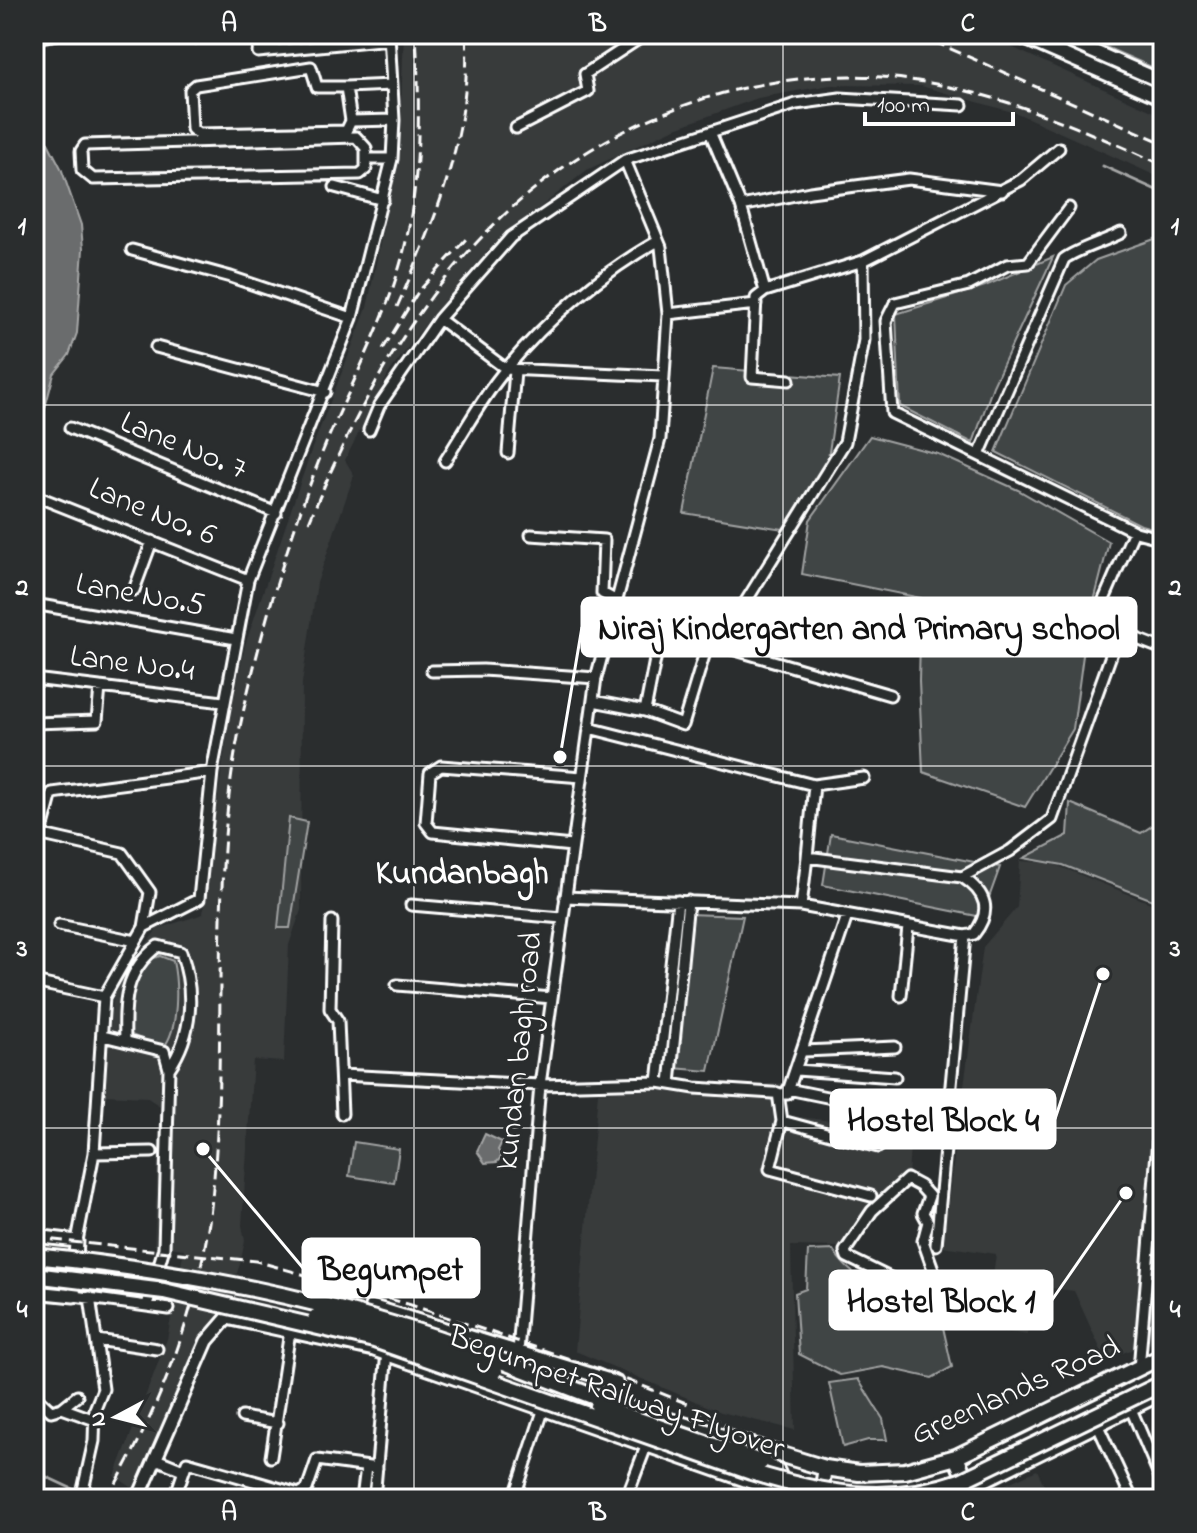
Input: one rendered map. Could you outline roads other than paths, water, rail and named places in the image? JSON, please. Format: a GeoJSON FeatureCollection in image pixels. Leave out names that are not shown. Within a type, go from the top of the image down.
{"type":"FeatureCollection","features":[{"type":"Feature","properties":{"kind":"main road"},"geometry":{"type":"LineString","coordinates":[[1020,35],[1163,98]]}},
{"type":"Feature","properties":{"kind":"main road"},"geometry":{"type":"LineString","coordinates":[[1056,53],[1058,36],[1163,82]]}},
{"type":"Feature","properties":{"kind":"main road","name":"Begumpet Railway Flyover"},"geometry":{"type":"LineString","coordinates":[[34,1256],[167,1271],[353,1313],[401,1326],[611,1403]]}},
{"type":"Feature","properties":{"kind":"main road","name":"Begumpet Railway Flyover"},"geometry":{"type":"LineString","coordinates":[[34,1275],[164,1291],[374,1340],[777,1481],[809,1490],[853,1496],[930,1491],[960,1481],[1163,1383]]}},
{"type":"Feature","properties":{"kind":"main road"},"geometry":{"type":"LineString","coordinates":[[247,1309],[338,1321],[375,1330],[761,1462],[777,1472],[792,1498]]}},
{"type":"Feature","properties":{"kind":"main road","name":"Greenlands Road"},"geometry":{"type":"LineString","coordinates":[[611,1403],[825,1468],[859,1473],[905,1471],[956,1457],[1163,1356]]}},
{"type":"Feature","properties":{"kind":"main road"},"geometry":{"type":"LineString","coordinates":[[956,1457],[970,1490]]}},
{"type":"Feature","properties":{"kind":"main road"},"geometry":{"type":"LineString","coordinates":[[820,1499],[825,1468]]}},
{"type":"Feature","properties":{"kind":"street"},"geometry":{"type":"LineString","coordinates":[[34,38],[57,34]]}},
{"type":"Feature","properties":{"kind":"street"},"geometry":{"type":"LineString","coordinates":[[623,34],[627,46]]}},
{"type":"Feature","properties":{"kind":"street"},"geometry":{"type":"LineString","coordinates":[[516,128],[588,91],[585,74],[646,34]]}},
{"type":"Feature","properties":{"kind":"street"},"geometry":{"type":"LineString","coordinates":[[144,927],[199,899],[212,772],[248,580],[352,318],[392,159],[394,120],[389,36],[258,52]]}},
{"type":"Feature","properties":{"kind":"street"},"geometry":{"type":"LineString","coordinates":[[346,87],[351,121],[346,131],[198,134],[192,129],[190,90],[196,85],[311,67],[317,87],[392,85]]}},
{"type":"Feature","properties":{"kind":"street"},"geometry":{"type":"LineString","coordinates":[[369,430],[379,406],[439,319],[511,237],[625,160],[796,104],[840,98],[962,105]]}},
{"type":"Feature","properties":{"kind":"street"},"geometry":{"type":"LineString","coordinates":[[351,121],[394,120]]}},
{"type":"Feature","properties":{"kind":"street"},"geometry":{"type":"LineString","coordinates":[[710,132],[741,206],[765,291]]}},
{"type":"Feature","properties":{"kind":"street"},"geometry":{"type":"LineString","coordinates":[[356,137],[365,144],[366,159],[366,169],[360,174],[93,179],[82,170],[81,151],[85,145],[356,137]]}},
{"type":"Feature","properties":{"kind":"street"},"geometry":{"type":"LineString","coordinates":[[789,380],[752,377],[756,301],[765,291],[863,261],[1002,191],[1021,180],[1059,148]]}},
{"type":"Feature","properties":{"kind":"street"},"geometry":{"type":"LineString","coordinates":[[366,159],[392,159]]}},
{"type":"Feature","properties":{"kind":"street","name":"kundan bagh road"},"geometry":{"type":"LineString","coordinates":[[518,1352],[540,1085],[596,678],[660,439],[668,314],[658,241],[625,160]]}},
{"type":"Feature","properties":{"kind":"street"},"geometry":{"type":"LineString","coordinates":[[741,206],[810,192],[909,179],[1002,191]]}},
{"type":"Feature","properties":{"kind":"street"},"geometry":{"type":"LineString","coordinates":[[335,187],[383,200]]}},
{"type":"Feature","properties":{"kind":"street"},"geometry":{"type":"LineString","coordinates":[[1069,208],[1028,263],[1007,265],[969,285],[895,303],[886,321],[892,413],[1134,531],[1163,539]]}},
{"type":"Feature","properties":{"kind":"street"},"geometry":{"type":"LineString","coordinates":[[979,455],[1064,259],[1074,251],[1090,249],[1121,233]]}},
{"type":"Feature","properties":{"kind":"street"},"geometry":{"type":"LineString","coordinates":[[445,461],[510,370],[612,268],[658,241]]}},
{"type":"Feature","properties":{"kind":"street"},"geometry":{"type":"LineString","coordinates":[[132,250],[231,277],[352,318]]}},
{"type":"Feature","properties":{"kind":"street"},"geometry":{"type":"LineString","coordinates":[[593,701],[645,711],[683,725],[708,641],[735,619],[845,442],[864,340],[863,261]]}},
{"type":"Feature","properties":{"kind":"street"},"geometry":{"type":"LineString","coordinates":[[668,314],[756,301]]}},
{"type":"Feature","properties":{"kind":"street"},"geometry":{"type":"LineString","coordinates":[[439,319],[510,370],[663,376]]}},
{"type":"Feature","properties":{"kind":"street"},"geometry":{"type":"LineString","coordinates":[[156,347],[325,392]]}},
{"type":"Feature","properties":{"kind":"street"},"geometry":{"type":"LineString","coordinates":[[508,453],[510,370]]}},
{"type":"Feature","properties":{"kind":"street","name":"Lane No. 7"},"geometry":{"type":"LineString","coordinates":[[70,428],[276,513]]}},
{"type":"Feature","properties":{"kind":"street","name":"Lane No. 6"},"geometry":{"type":"LineString","coordinates":[[36,496],[248,580]]}},
{"type":"Feature","properties":{"kind":"street"},"geometry":{"type":"LineString","coordinates":[[1124,639],[1093,625],[1134,531]]}},
{"type":"Feature","properties":{"kind":"street"},"geometry":{"type":"LineString","coordinates":[[531,535],[604,540],[602,593],[615,600]]}},
{"type":"Feature","properties":{"kind":"street"},"geometry":{"type":"LineString","coordinates":[[134,590],[152,541]]}},
{"type":"Feature","properties":{"kind":"street","name":"Lane No.5"},"geometry":{"type":"LineString","coordinates":[[34,604],[236,639]]}},
{"type":"Feature","properties":{"kind":"street"},"geometry":{"type":"LineString","coordinates":[[608,629],[708,641],[890,695]]}},
{"type":"Feature","properties":{"kind":"street"},"geometry":{"type":"LineString","coordinates":[[645,711],[660,634]]}},
{"type":"Feature","properties":{"kind":"street"},"geometry":{"type":"LineString","coordinates":[[962,877],[1010,851],[1052,819],[1115,644],[1132,637],[1163,649]]}},
{"type":"Feature","properties":{"kind":"street"},"geometry":{"type":"LineString","coordinates":[[432,671],[483,670],[596,678]]}},
{"type":"Feature","properties":{"kind":"street","name":"Lane No.4"},"geometry":{"type":"LineString","coordinates":[[34,679],[223,702]]}},
{"type":"Feature","properties":{"kind":"street"},"geometry":{"type":"LineString","coordinates":[[34,723],[97,721],[100,687]]}},
{"type":"Feature","properties":{"kind":"street"},"geometry":{"type":"LineString","coordinates":[[589,728],[814,785],[864,778]]}},
{"type":"Feature","properties":{"kind":"street"},"geometry":{"type":"LineString","coordinates":[[572,846],[433,832],[426,823],[430,773],[441,766],[582,777]]}},
{"type":"Feature","properties":{"kind":"street"},"geometry":{"type":"LineString","coordinates":[[74,1296],[77,1241],[94,1153],[104,997],[144,927],[150,892],[122,853],[38,833],[52,793],[212,772]]}},
{"type":"Feature","properties":{"kind":"street"},"geometry":{"type":"LineString","coordinates":[[801,906],[814,785]]}},
{"type":"Feature","properties":{"kind":"street"},"geometry":{"type":"LineString","coordinates":[[565,897],[801,906],[965,936],[974,934],[986,916],[986,900],[977,887],[962,877],[807,857]]}},
{"type":"Feature","properties":{"kind":"street"},"geometry":{"type":"LineString","coordinates":[[658,1082],[665,1015],[674,987],[683,901]]}},
{"type":"Feature","properties":{"kind":"street"},"geometry":{"type":"LineString","coordinates":[[411,905],[562,918]]}},
{"type":"Feature","properties":{"kind":"street"},"geometry":{"type":"LineString","coordinates":[[341,1075],[540,1085],[658,1082],[787,1094],[847,916]]}},
{"type":"Feature","properties":{"kind":"street"},"geometry":{"type":"LineString","coordinates":[[332,921],[330,1009],[338,1021],[342,1114]]}},
{"type":"Feature","properties":{"kind":"street"},"geometry":{"type":"LineString","coordinates":[[59,925],[136,941]]}},
{"type":"Feature","properties":{"kind":"street"},"geometry":{"type":"LineString","coordinates":[[901,996],[908,927]]}},
{"type":"Feature","properties":{"kind":"street"},"geometry":{"type":"LineString","coordinates":[[923,1241],[936,1244],[965,936]]}},
{"type":"Feature","properties":{"kind":"street"},"geometry":{"type":"LineString","coordinates":[[125,1041],[125,996],[132,974],[158,946],[181,952],[186,966],[190,1016],[185,1045],[169,1069]]}},
{"type":"Feature","properties":{"kind":"street"},"geometry":{"type":"LineString","coordinates":[[34,982],[104,997]]}},
{"type":"Feature","properties":{"kind":"street"},"geometry":{"type":"LineString","coordinates":[[397,985],[552,998]]}},
{"type":"Feature","properties":{"kind":"street"},"geometry":{"type":"LineString","coordinates":[[670,1084],[677,1015],[674,987]]}},
{"type":"Feature","properties":{"kind":"street"},"geometry":{"type":"LineString","coordinates":[[665,1015],[677,1015]]}},
{"type":"Feature","properties":{"kind":"street"},"geometry":{"type":"LineString","coordinates":[[103,1036],[164,1051],[169,1069],[164,1248],[147,1305]]}},
{"type":"Feature","properties":{"kind":"street"},"geometry":{"type":"LineString","coordinates":[[804,1051],[895,1047]]}},
{"type":"Feature","properties":{"kind":"street"},"geometry":{"type":"LineString","coordinates":[[796,1070],[895,1077]]}},
{"type":"Feature","properties":{"kind":"street"},"geometry":{"type":"LineString","coordinates":[[1139,1369],[1163,1079]]}},
{"type":"Feature","properties":{"kind":"street"},"geometry":{"type":"LineString","coordinates":[[788,1089],[851,1102],[899,1106]]}},
{"type":"Feature","properties":{"kind":"street"},"geometry":{"type":"LineString","coordinates":[[778,1093],[782,1121],[770,1169],[871,1196]]}},
{"type":"Feature","properties":{"kind":"street"},"geometry":{"type":"LineString","coordinates":[[951,1104],[983,1114],[985,1122]]}},
{"type":"Feature","properties":{"kind":"street"},"geometry":{"type":"LineString","coordinates":[[782,1121],[878,1147]]}},
{"type":"Feature","properties":{"kind":"street"},"geometry":{"type":"LineString","coordinates":[[94,1153],[152,1152]]}},
{"type":"Feature","properties":{"kind":"street"},"geometry":{"type":"LineString","coordinates":[[907,1179],[928,1194],[923,1213],[928,1222],[923,1241],[933,1269],[917,1291],[847,1257],[845,1251],[872,1211],[907,1179]]}},
{"type":"Feature","properties":{"kind":"street"},"geometry":{"type":"LineString","coordinates":[[34,1236],[77,1241]]}},
{"type":"Feature","properties":{"kind":"street"},"geometry":{"type":"LineString","coordinates":[[34,1292],[169,1309]]}},
{"type":"Feature","properties":{"kind":"street"},"geometry":{"type":"LineString","coordinates":[[81,1499],[103,1389],[90,1297]]}},
{"type":"Feature","properties":{"kind":"street"},"geometry":{"type":"LineString","coordinates":[[361,1347],[371,1306],[616,1382],[626,1407]]}},
{"type":"Feature","properties":{"kind":"street"},"geometry":{"type":"LineString","coordinates":[[374,1499],[386,1355],[396,1314]]}},
{"type":"Feature","properties":{"kind":"street"},"geometry":{"type":"LineString","coordinates":[[140,1498],[207,1341],[227,1318],[361,1347],[647,1444],[792,1498]]}},
{"type":"Feature","properties":{"kind":"street"},"geometry":{"type":"LineString","coordinates":[[271,1457],[290,1331]]}},
{"type":"Feature","properties":{"kind":"street"},"geometry":{"type":"LineString","coordinates":[[97,1340],[157,1349]]}},
{"type":"Feature","properties":{"kind":"street","name":"Greenlands Road"},"geometry":{"type":"LineString","coordinates":[[947,1499],[1163,1393]]}},
{"type":"Feature","properties":{"kind":"street"},"geometry":{"type":"LineString","coordinates":[[34,1395],[51,1411],[62,1408],[77,1396]]}},
{"type":"Feature","properties":{"kind":"street"},"geometry":{"type":"LineString","coordinates":[[62,1408],[95,1420]]}},
{"type":"Feature","properties":{"kind":"street"},"geometry":{"type":"LineString","coordinates":[[514,1499],[544,1408]]}},
{"type":"Feature","properties":{"kind":"street"},"geometry":{"type":"LineString","coordinates":[[1131,1409],[1163,1484]]}},
{"type":"Feature","properties":{"kind":"street"},"geometry":{"type":"LineString","coordinates":[[242,1417],[278,1423]]}},
{"type":"Feature","properties":{"kind":"street"},"geometry":{"type":"LineString","coordinates":[[1098,1426],[1131,1497]]}},
{"type":"Feature","properties":{"kind":"street"},"geometry":{"type":"LineString","coordinates":[[626,1499],[647,1444]]}},
{"type":"Feature","properties":{"kind":"street"},"geometry":{"type":"LineString","coordinates":[[156,1459],[183,1470]]}},
{"type":"Feature","properties":{"kind":"street"},"geometry":{"type":"LineString","coordinates":[[180,1499],[176,1494],[184,1464],[191,1462],[299,1494],[307,1489],[317,1460],[377,1468]]}},
{"type":"Feature","properties":{"kind":"street"},"geometry":{"type":"LineString","coordinates":[[362,1499],[366,1467]]}},
{"type":"Feature","properties":{"kind":"street"},"geometry":{"type":"LineString","coordinates":[[34,1498],[48,1499]]}},
{"type":"Feature","properties":{"kind":"waterway"},"geometry":{"type":"LineString","coordinates":[[1103,166],[1163,193]]}},
{"type":"Feature","properties":{"kind":"waterway"},"geometry":{"type":"LineString","coordinates":[[34,1471],[94,1499]]}},
{"type":"Feature","properties":{"kind":"railway"},"geometry":{"type":"LineString","coordinates":[[107,1499],[160,1395],[187,1321],[197,1283],[211,1207],[216,1145],[222,897],[232,774],[250,681],[287,552],[320,458],[376,332],[403,254],[413,200],[418,144],[416,34]]}},
{"type":"Feature","properties":{"kind":"railway"},"geometry":{"type":"LineString","coordinates":[[397,307],[438,208],[457,141],[466,71],[466,34]]}},
{"type":"Feature","properties":{"kind":"railway"},"geometry":{"type":"LineString","coordinates":[[917,34],[1163,143]]}},
{"type":"Feature","properties":{"kind":"railway"},"geometry":{"type":"LineString","coordinates":[[309,522],[343,446],[381,373],[427,303],[480,239],[525,196],[575,160],[629,129],[686,105],[745,88],[806,78],[868,76],[930,83],[1020,107],[1163,165]]}},
{"type":"Feature","properties":{"kind":"railway"},"geometry":{"type":"LineString","coordinates":[[383,349],[418,292],[467,238]]}},
{"type":"Feature","properties":{"kind":"railway"},"geometry":{"type":"LineString","coordinates":[[34,1238],[256,1261],[411,1305],[599,1369],[686,1403],[724,1424],[756,1452],[786,1499]]}},
{"type":"Feature","properties":{"kind":"place","name":"Niraj Kindergarten and Primary school"},"geometry":{"type":"Point","coordinates":[560,757]}},
{"type":"Feature","properties":{"kind":"place","name":"Hostel Block 4"},"geometry":{"type":"Point","coordinates":[1103,974]}},
{"type":"Feature","properties":{"kind":"place","name":"Begumpet"},"geometry":{"type":"Point","coordinates":[203,1149]}},
{"type":"Feature","properties":{"kind":"place","name":"Hostel Block 1"},"geometry":{"type":"Point","coordinates":[1126,1193]}},
{"type":"Feature","properties":{"kind":"district","name":"Kundanbagh"},"geometry":{"type":"Point","coordinates":[462,875]}}]}
